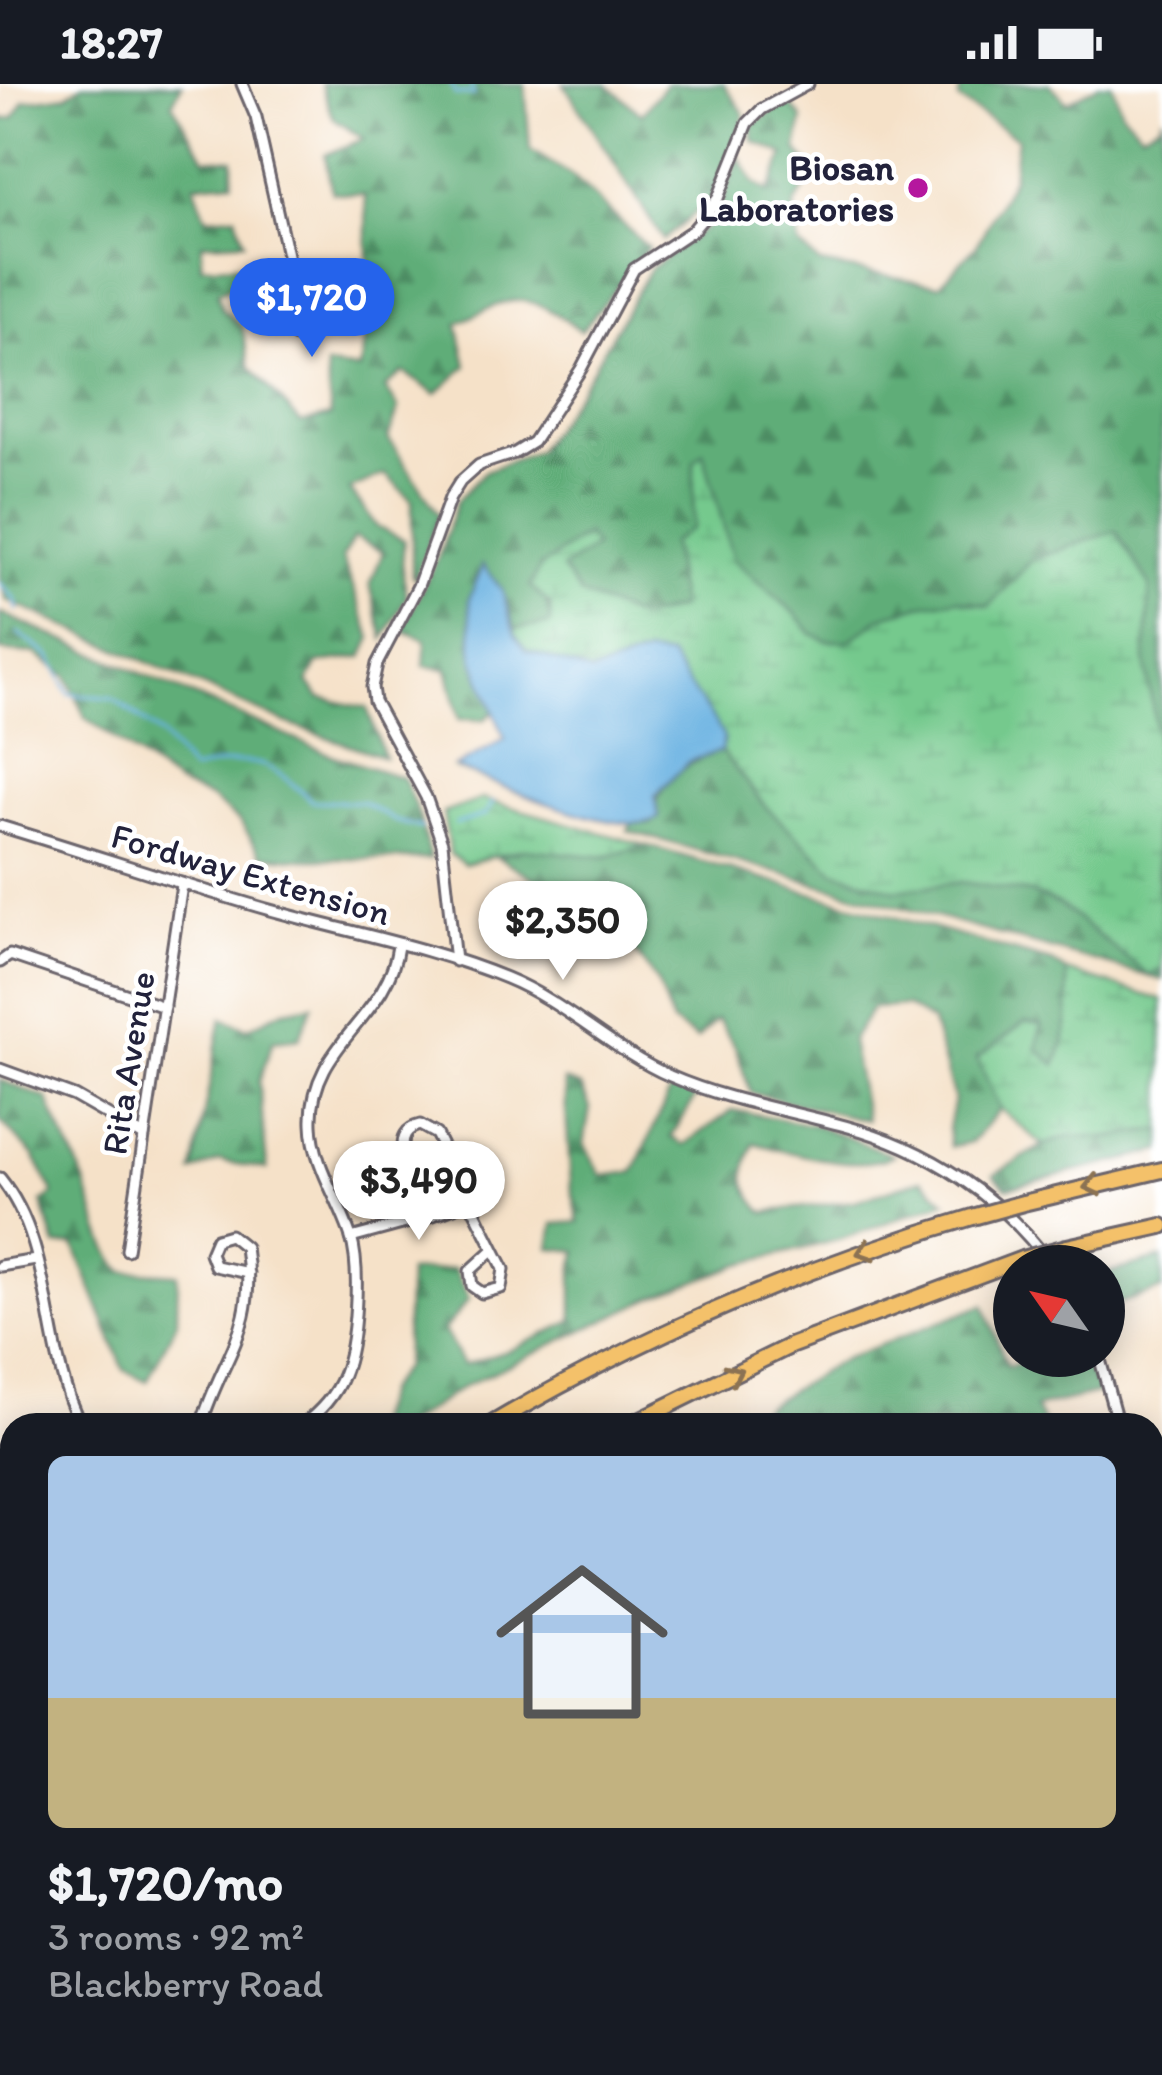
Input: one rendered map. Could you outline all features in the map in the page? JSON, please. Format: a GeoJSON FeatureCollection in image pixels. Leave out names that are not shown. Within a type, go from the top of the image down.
{"type":"FeatureCollection","features":[{"type":"Feature","properties":{"kind":"highway"},"geometry":{"type":"LineString","coordinates":[[512,1413],[722,1307],[845,1258],[1023,1203],[1162,1171]]}},
{"type":"Feature","properties":{"kind":"highway"},"geometry":{"type":"LineString","coordinates":[[653,1413],[790,1346],[1022,1258],[1162,1226]]}},
{"type":"Feature","properties":{"kind":"street"},"geometry":{"type":"LineString","coordinates":[[242,84],[256,117],[298,304]]}},
{"type":"Feature","properties":{"kind":"street"},"geometry":{"type":"LineString","coordinates":[[455,961],[442,843],[417,778],[374,701],[377,664],[418,586],[449,498],[460,482],[479,465],[533,442],[581,369],[634,269],[705,216],[718,198],[748,124],[762,109],[808,84]]}},
{"type":"Feature","properties":{"kind":"street","name":"Fordway Extension"},"geometry":{"type":"LineString","coordinates":[[0,826],[182,885],[455,961],[533,991],[620,1050],[672,1077],[847,1126],[910,1149],[991,1200],[1033,1245]]}},
{"type":"Feature","properties":{"kind":"street","name":"Rita Avenue"},"geometry":{"type":"LineString","coordinates":[[127,1250],[182,885]]}},
{"type":"Feature","properties":{"kind":"street"},"geometry":{"type":"LineString","coordinates":[[315,1413],[330,1398],[347,1363],[355,1294],[351,1238],[312,1137],[313,1099],[329,1056],[386,986],[398,946]]}},
{"type":"Feature","properties":{"kind":"street"},"geometry":{"type":"LineString","coordinates":[[0,962],[10,955],[164,1006]]}},
{"type":"Feature","properties":{"kind":"street"},"geometry":{"type":"LineString","coordinates":[[0,1069],[74,1096],[144,1136]]}},
{"type":"Feature","properties":{"kind":"street"},"geometry":{"type":"LineString","coordinates":[[444,1150],[428,1160],[416,1160],[404,1151],[403,1139],[412,1127],[427,1126],[444,1150],[505,1269],[505,1281],[497,1291],[482,1293],[472,1286],[470,1270],[494,1249]]}},
{"type":"Feature","properties":{"kind":"street"},"geometry":{"type":"LineString","coordinates":[[0,1178],[21,1210],[76,1413]]}},
{"type":"Feature","properties":{"kind":"street"},"geometry":{"type":"LineString","coordinates":[[351,1238],[470,1201]]}},
{"type":"Feature","properties":{"kind":"street"},"geometry":{"type":"LineString","coordinates":[[206,1413],[241,1337],[248,1306],[248,1273],[241,1240],[230,1235],[216,1239],[210,1253],[215,1266],[248,1273]]}},
{"type":"Feature","properties":{"kind":"street"},"geometry":{"type":"LineString","coordinates":[[0,1266],[36,1260]]}},
{"type":"Feature","properties":{"kind":"street"},"geometry":{"type":"LineString","coordinates":[[1105,1377],[1115,1413]]}},
{"type":"Feature","properties":{"kind":"green space"},"geometry":{"type":"Polygon","coordinates":[[[83,84],[182,84],[172,103],[205,158],[233,159],[233,181],[194,184],[206,217],[236,215],[244,241],[202,243],[201,266],[240,265],[238,285],[217,292],[222,309],[242,327],[250,367],[301,423],[331,416],[326,366],[360,370],[370,304],[329,300],[324,292],[369,275],[365,195],[332,192],[325,155],[364,139],[334,119],[321,84],[525,84],[530,150],[572,176],[648,248],[581,331],[533,303],[494,306],[458,324],[467,366],[436,394],[403,372],[385,388],[399,408],[388,438],[439,515],[415,579],[412,501],[385,474],[350,490],[377,527],[404,540],[407,596],[384,639],[370,585],[383,552],[354,537],[342,558],[372,638],[363,657],[318,663],[308,682],[320,698],[367,708],[384,757],[286,723],[6,600],[0,579],[0,120],[14,118],[24,101],[67,95],[83,84]]]}},
{"type":"Feature","properties":{"kind":"green space"},"geometry":{"type":"Polygon","coordinates":[[[564,84],[606,84],[642,114],[666,84],[724,84],[745,115],[713,198],[663,240],[564,84]]]}},
{"type":"Feature","properties":{"kind":"green space"},"geometry":{"type":"Polygon","coordinates":[[[962,84],[1050,84],[1067,102],[1100,84],[1112,84],[1122,112],[1141,132],[1160,123],[1162,115],[1162,919],[1153,826],[1156,730],[1145,660],[1150,586],[1116,531],[1033,559],[989,606],[958,599],[881,617],[849,641],[827,641],[811,633],[796,614],[733,560],[694,462],[693,527],[671,544],[681,607],[640,619],[581,595],[562,569],[540,567],[551,624],[515,629],[502,590],[482,566],[474,660],[494,712],[484,720],[459,719],[447,669],[424,666],[426,640],[402,630],[440,553],[457,501],[485,471],[537,451],[589,375],[649,270],[715,221],[739,156],[754,183],[768,192],[785,155],[753,141],[752,126],[787,101],[803,119],[797,150],[814,171],[794,207],[799,245],[820,264],[939,285],[977,245],[1012,178],[1017,138],[958,100],[962,84]]]}},
{"type":"Feature","properties":{"kind":"green space"},"geometry":{"type":"Polygon","coordinates":[[[703,452],[733,560],[796,614],[811,633],[827,641],[849,641],[881,617],[920,605],[958,599],[989,606],[1033,559],[1116,531],[1150,586],[1145,660],[1156,730],[1153,826],[1162,970],[1148,975],[1060,905],[1031,893],[962,882],[896,890],[834,871],[766,807],[721,751],[689,762],[656,796],[659,817],[643,823],[559,808],[455,768],[505,739],[474,660],[469,599],[483,565],[502,590],[515,629],[550,624],[550,605],[530,586],[540,567],[586,534],[595,547],[562,569],[581,595],[640,619],[680,608],[671,543],[693,527],[694,462],[703,452]]]}},
{"type":"Feature","properties":{"kind":"green space"},"geometry":{"type":"Polygon","coordinates":[[[0,613],[334,756],[403,778],[430,859],[262,855],[240,822],[210,798],[177,785],[85,717],[67,676],[36,654],[0,651],[0,613]]]}},
{"type":"Feature","properties":{"kind":"green space"},"geometry":{"type":"Polygon","coordinates":[[[721,751],[766,807],[834,871],[896,890],[962,882],[1031,893],[1060,905],[1148,975],[1162,970],[1162,980],[628,831],[631,824],[652,823],[660,795],[674,776],[721,751]]]}},
{"type":"Feature","properties":{"kind":"green space"},"geometry":{"type":"Polygon","coordinates":[[[482,799],[645,845],[606,857],[523,849],[464,864],[450,854],[443,813],[482,799]]]}},
{"type":"Feature","properties":{"kind":"green space"},"geometry":{"type":"Polygon","coordinates":[[[645,845],[1054,963],[1066,971],[1068,996],[1066,1030],[1056,1066],[1037,1049],[977,1057],[1000,1109],[972,1142],[950,1147],[954,1099],[932,1022],[906,1006],[872,1008],[851,1041],[866,1120],[751,1093],[735,1047],[717,1019],[697,1039],[672,1023],[658,984],[637,954],[562,895],[497,857],[523,849],[606,857],[645,845]]]}},
{"type":"Feature","properties":{"kind":"green space"},"geometry":{"type":"Polygon","coordinates":[[[1066,971],[1162,1000],[1162,1129],[1105,1138],[1070,1136],[1043,1145],[1000,1109],[977,1058],[1025,1022],[1041,1025],[1037,1049],[1056,1065],[1068,1019],[1066,971]]]}},
{"type":"Feature","properties":{"kind":"green space"},"geometry":{"type":"Polygon","coordinates":[[[313,1005],[299,1038],[273,1041],[259,1082],[267,1169],[219,1161],[193,1172],[222,1018],[247,1028],[284,1010],[313,1005]]]}},
{"type":"Feature","properties":{"kind":"green space"},"geometry":{"type":"Polygon","coordinates":[[[0,1080],[48,1099],[83,1177],[103,1238],[123,1271],[178,1274],[177,1321],[147,1381],[124,1370],[74,1245],[56,1246],[42,1202],[54,1194],[34,1156],[0,1121],[0,1080]]]}},
{"type":"Feature","properties":{"kind":"green space"},"geometry":{"type":"Polygon","coordinates":[[[564,1081],[581,1087],[590,1108],[584,1144],[602,1176],[634,1172],[671,1089],[696,1096],[671,1137],[684,1145],[733,1110],[818,1126],[893,1155],[844,1162],[754,1143],[746,1180],[764,1212],[855,1201],[922,1179],[946,1201],[842,1239],[741,1264],[652,1298],[466,1385],[423,1413],[377,1413],[385,1391],[404,1366],[408,1272],[454,1269],[469,1299],[444,1330],[463,1365],[573,1321],[573,1270],[578,1251],[550,1248],[554,1224],[579,1222],[571,1186],[564,1081]]]}},
{"type":"Feature","properties":{"kind":"green space"},"geometry":{"type":"Polygon","coordinates":[[[1162,1129],[1162,1151],[1007,1188],[994,1175],[1043,1145],[1070,1136],[1105,1138],[1162,1129]]]}},
{"type":"Feature","properties":{"kind":"green space"},"geometry":{"type":"Polygon","coordinates":[[[1162,1258],[1162,1290],[1125,1301],[1125,1268],[1162,1258]]]}},
{"type":"Feature","properties":{"kind":"green space"},"geometry":{"type":"Polygon","coordinates":[[[984,1305],[993,1329],[993,1377],[1091,1377],[1100,1393],[1035,1408],[1038,1413],[754,1413],[843,1359],[984,1305]]]}},
{"type":"Feature","properties":{"kind":"water"},"geometry":{"type":"Polygon","coordinates":[[[483,565],[502,590],[515,634],[526,650],[592,673],[646,654],[670,657],[724,738],[721,751],[689,761],[655,796],[659,817],[643,823],[591,817],[455,767],[505,739],[474,660],[469,599],[483,565]]]}},
{"type":"Feature","properties":{"kind":"waterway"},"geometry":{"type":"LineString","coordinates":[[451,84],[455,94],[474,95],[470,84]]}},
{"type":"Feature","properties":{"kind":"waterway"},"geometry":{"type":"LineString","coordinates":[[0,584],[15,599],[17,610]]}},
{"type":"Feature","properties":{"kind":"waterway"},"geometry":{"type":"LineString","coordinates":[[18,633],[50,656],[69,694],[113,698],[160,734],[191,771],[230,763],[258,764],[282,776],[312,801],[362,802],[395,821],[422,828]]}},
{"type":"Feature","properties":{"kind":"waterway"},"geometry":{"type":"LineString","coordinates":[[456,824],[485,815],[493,802]]}},
{"type":"Feature","properties":{"kind":"place","name":"Biosan Laboratories"},"geometry":{"type":"Point","coordinates":[918,188]}}]}
